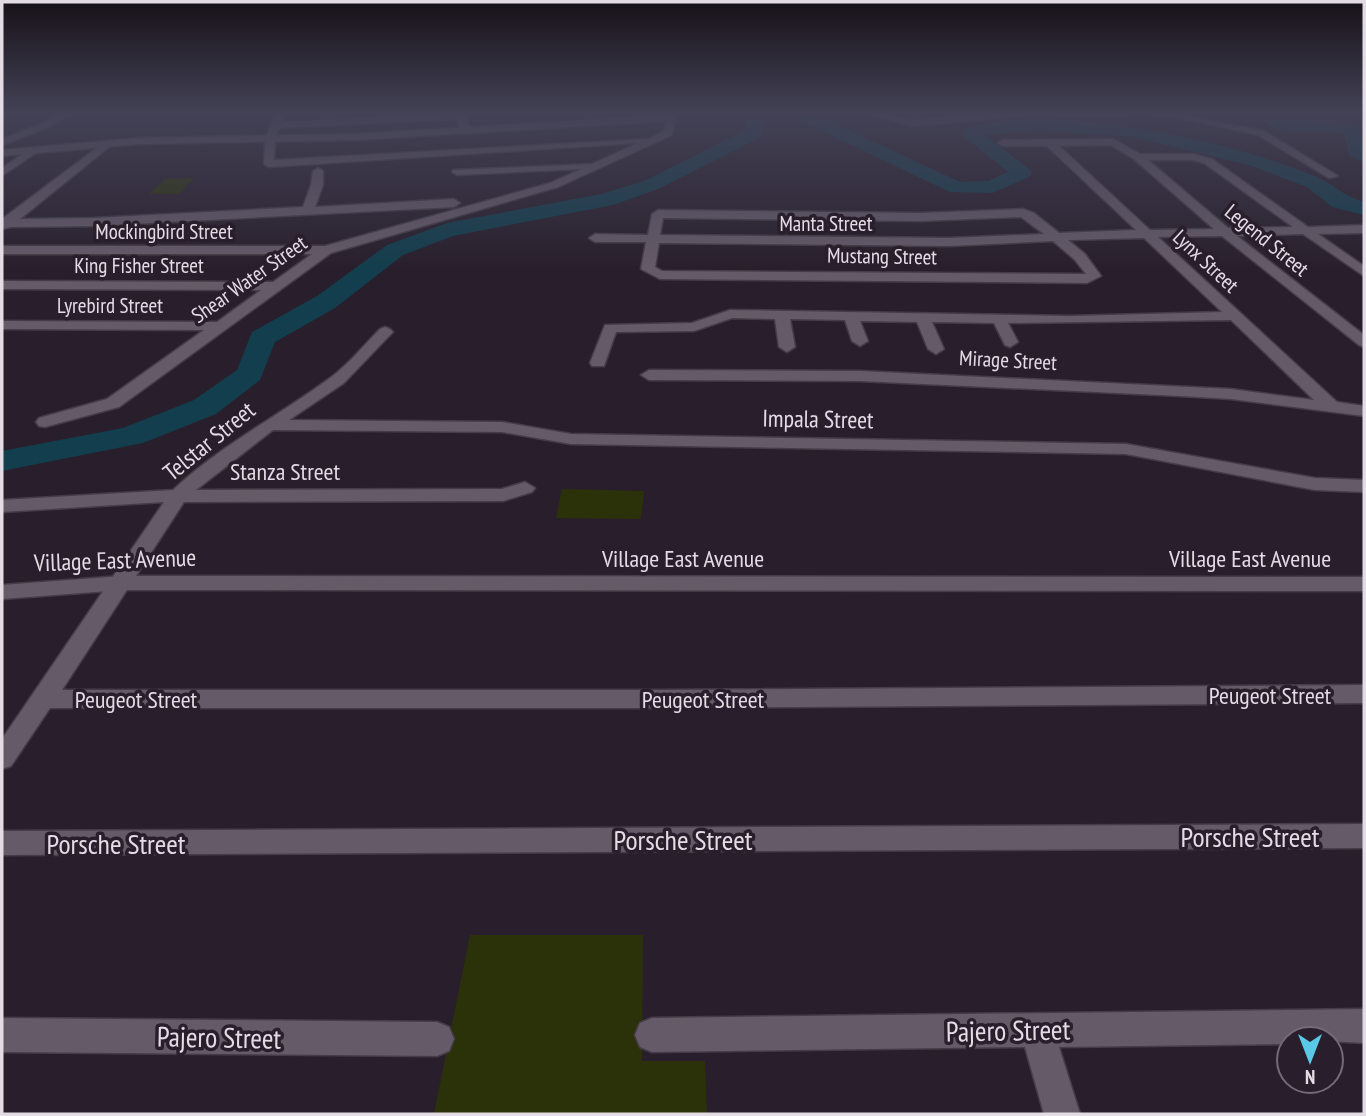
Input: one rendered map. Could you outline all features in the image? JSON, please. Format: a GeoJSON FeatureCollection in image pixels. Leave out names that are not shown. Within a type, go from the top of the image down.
{"type":"FeatureCollection","features":[{"type":"Feature","properties":{"kind":"street"},"geometry":{"type":"LineString","coordinates":[[4,224],[79,165]]}},
{"type":"Feature","properties":{"kind":"street"},"geometry":{"type":"LineString","coordinates":[[457,172],[584,165]]}},
{"type":"Feature","properties":{"kind":"street","name":"Shear Water Street"},"geometry":{"type":"LineString","coordinates":[[45,422],[113,403],[326,250],[554,185],[601,165]]}},
{"type":"Feature","properties":{"kind":"street","name":"Lynx Street"},"geometry":{"type":"LineString","coordinates":[[1073,165],[1334,408]]}},
{"type":"Feature","properties":{"kind":"street","name":"Legend Street"},"geometry":{"type":"LineString","coordinates":[[1147,165],[1225,232],[1364,342]]}},
{"type":"Feature","properties":{"kind":"street"},"geometry":{"type":"LineString","coordinates":[[1213,165],[1364,272]]}},
{"type":"Feature","properties":{"kind":"street"},"geometry":{"type":"LineString","coordinates":[[1315,165],[1333,176]]}},
{"type":"Feature","properties":{"kind":"street"},"geometry":{"type":"LineString","coordinates":[[308,211],[317,185],[318,171]]}},
{"type":"Feature","properties":{"kind":"street"},"geometry":{"type":"LineString","coordinates":[[4,224],[94,222],[495,201]]}},
{"type":"Feature","properties":{"kind":"street"},"geometry":{"type":"LineString","coordinates":[[654,240],[658,214],[921,217],[1023,214],[1030,216],[1058,238]]}},
{"type":"Feature","properties":{"kind":"street","name":"Manta Street"},"geometry":{"type":"LineString","coordinates":[[595,238],[948,242],[1364,229]]}},
{"type":"Feature","properties":{"kind":"street","name":"Mustang Street"},"geometry":{"type":"LineString","coordinates":[[654,240],[648,269],[657,277],[1091,278],[1093,273],[1058,238]]}},
{"type":"Feature","properties":{"kind":"street","name":"Mockingbird Street"},"geometry":{"type":"LineString","coordinates":[[2,250],[326,250]]}},
{"type":"Feature","properties":{"kind":"street","name":"King Fisher Street"},"geometry":{"type":"LineString","coordinates":[[2,285],[275,286]]}},
{"type":"Feature","properties":{"kind":"street"},"geometry":{"type":"LineString","coordinates":[[598,363],[610,328],[694,327],[730,314],[1138,320],[1234,316]]}},
{"type":"Feature","properties":{"kind":"street"},"geometry":{"type":"LineString","coordinates":[[782,314],[787,347]]}},
{"type":"Feature","properties":{"kind":"street"},"geometry":{"type":"LineString","coordinates":[[851,315],[860,341]]}},
{"type":"Feature","properties":{"kind":"street"},"geometry":{"type":"LineString","coordinates":[[922,316],[936,349]]}},
{"type":"Feature","properties":{"kind":"street"},"geometry":{"type":"LineString","coordinates":[[999,319],[1010,342]]}},
{"type":"Feature","properties":{"kind":"street","name":"Lyrebird Street"},"geometry":{"type":"LineString","coordinates":[[2,325],[218,326]]}},
{"type":"Feature","properties":{"kind":"street","name":"Telstar Street"},"geometry":{"type":"LineString","coordinates":[[2,759],[178,496],[197,478],[268,425],[338,380],[385,332]]}},
{"type":"Feature","properties":{"kind":"street","name":"Mirage Street"},"geometry":{"type":"LineString","coordinates":[[649,375],[860,376],[1153,390],[1231,394],[1364,411]]}},
{"type":"Feature","properties":{"kind":"street","name":"Impala Street"},"geometry":{"type":"LineString","coordinates":[[268,425],[502,428],[571,439],[1113,449],[1156,454],[1315,484],[1364,486]]}},
{"type":"Feature","properties":{"kind":"street","name":"Stanza Street"},"geometry":{"type":"LineString","coordinates":[[2,506],[76,499],[178,496],[503,495],[525,488]]}},
{"type":"Feature","properties":{"kind":"street","name":"Village East Avenue"},"geometry":{"type":"LineString","coordinates":[[2,592],[122,583],[1364,584]]}},
{"type":"Feature","properties":{"kind":"street","name":"Peugeot Street"},"geometry":{"type":"LineString","coordinates":[[43,699],[661,699],[1364,694]]}},
{"type":"Feature","properties":{"kind":"street","name":"Porsche Street"},"geometry":{"type":"LineString","coordinates":[[2,844],[1364,836]]}},
{"type":"Feature","properties":{"kind":"street","name":"Pajero Street"},"geometry":{"type":"LineString","coordinates":[[652,1035],[1364,1026]]}},
{"type":"Feature","properties":{"kind":"street"},"geometry":{"type":"LineString","coordinates":[[1037,1029],[1062,1114]]}},
{"type":"Feature","properties":{"kind":"street","name":"Pajero Street"},"geometry":{"type":"LineString","coordinates":[[2,1035],[436,1039]]}},
{"type":"Feature","properties":{"kind":"green space"},"geometry":{"type":"Polygon","coordinates":[[[194,178],[179,194],[149,194],[165,179],[194,178]]]}},
{"type":"Feature","properties":{"kind":"green space"},"geometry":{"type":"Polygon","coordinates":[[[562,489],[644,491],[641,519],[556,518],[562,489]]]}},
{"type":"Feature","properties":{"kind":"green space"},"geometry":{"type":"Polygon","coordinates":[[[470,935],[643,935],[642,1061],[705,1061],[707,1114],[434,1114],[470,935]]]}},
{"type":"Feature","properties":{"kind":"waterway"},"geometry":{"type":"LineString","coordinates":[[2,461],[131,436],[205,407],[250,374],[262,338],[326,302],[395,250],[447,230],[605,200],[651,185],[691,165]]}},
{"type":"Feature","properties":{"kind":"waterway"},"geometry":{"type":"LineString","coordinates":[[909,165],[957,188],[992,187],[1022,173],[1012,165]]}},
{"type":"Feature","properties":{"kind":"waterway"},"geometry":{"type":"LineString","coordinates":[[1266,165],[1314,183],[1340,202],[1364,209]]}}]}
